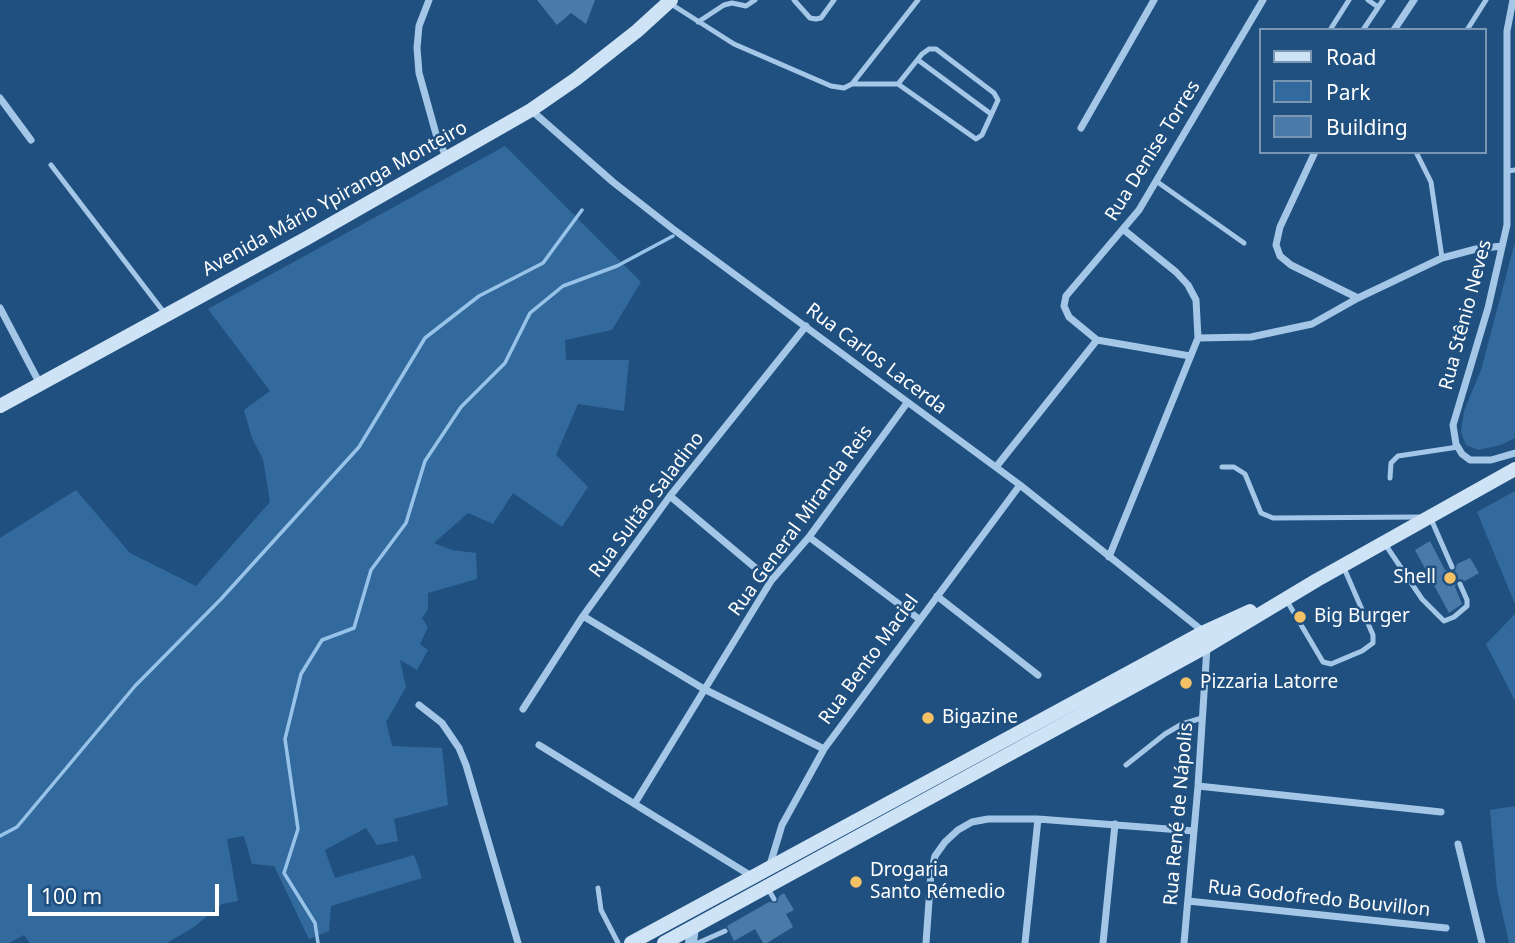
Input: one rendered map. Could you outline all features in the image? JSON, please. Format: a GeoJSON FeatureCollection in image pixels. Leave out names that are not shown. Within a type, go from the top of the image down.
{"type":"FeatureCollection","features":[{"type":"Feature","properties":{"kind":"main road","name":"Avenida Mário Ypiranga Monteiro"},"geometry":{"type":"LineString","coordinates":[[0,406],[447,160],[531,110],[576,79],[670,1]]}},
{"type":"Feature","properties":{"kind":"main road"},"geometry":{"type":"LineString","coordinates":[[1206,639],[1286,599],[1515,469]]}},
{"type":"Feature","properties":{"kind":"main road"},"geometry":{"type":"LineString","coordinates":[[631,943],[769,868],[959,774],[1317,580]]}},
{"type":"Feature","properties":{"kind":"main road"},"geometry":{"type":"LineString","coordinates":[[669,942],[708,919],[770,893],[959,774]]}},
{"type":"Feature","properties":{"kind":"street"},"geometry":{"type":"LineString","coordinates":[[429,0],[419,26],[419,73],[436,134],[447,160]]}},
{"type":"Feature","properties":{"kind":"street"},"geometry":{"type":"LineString","coordinates":[[1081,128],[1154,0]]}},
{"type":"Feature","properties":{"kind":"street","name":"Rua Denise Torres"},"geometry":{"type":"LineString","coordinates":[[1097,340],[1069,317],[1064,306],[1066,296],[1124,230],[1263,0]]}},
{"type":"Feature","properties":{"kind":"street"},"geometry":{"type":"LineString","coordinates":[[1395,28],[1414,0]]}},
{"type":"Feature","properties":{"kind":"street","name":"Rua Stênio Neves"},"geometry":{"type":"LineString","coordinates":[[1458,447],[1453,425],[1488,308],[1511,198],[1507,31],[1513,0]]}},
{"type":"Feature","properties":{"kind":"street"},"geometry":{"type":"LineString","coordinates":[[0,98],[31,140]]}},
{"type":"Feature","properties":{"kind":"street","name":"Rua Carlos Lacerda"},"geometry":{"type":"LineString","coordinates":[[531,110],[643,205],[1020,485],[1206,639]]}},
{"type":"Feature","properties":{"kind":"street"},"geometry":{"type":"LineString","coordinates":[[1314,154],[1280,227],[1276,245],[1280,256],[1291,264],[1358,298]]}},
{"type":"Feature","properties":{"kind":"street"},"geometry":{"type":"LineString","coordinates":[[1110,557],[1198,338],[1196,300],[1188,285],[1177,272],[1124,230]]}},
{"type":"Feature","properties":{"kind":"street"},"geometry":{"type":"LineString","coordinates":[[1198,338],[1251,337],[1312,324],[1358,298],[1442,258],[1476,249],[1502,246]]}},
{"type":"Feature","properties":{"kind":"street"},"geometry":{"type":"LineString","coordinates":[[0,308],[40,384]]}},
{"type":"Feature","properties":{"kind":"street","name":"Rua Sultão Saladino"},"geometry":{"type":"LineString","coordinates":[[523,709],[583,616],[670,496],[806,326]]}},
{"type":"Feature","properties":{"kind":"street"},"geometry":{"type":"LineString","coordinates":[[996,467],[1097,340],[1191,356]]}},
{"type":"Feature","properties":{"kind":"street","name":"Rua General Miranda Reis"},"geometry":{"type":"LineString","coordinates":[[635,803],[771,581],[809,537],[907,403]]}},
{"type":"Feature","properties":{"kind":"street"},"geometry":{"type":"LineString","coordinates":[[1458,447],[1470,460],[1480,462],[1515,453]]}},
{"type":"Feature","properties":{"kind":"street","name":"Rua Bento Maciel"},"geometry":{"type":"LineString","coordinates":[[769,868],[782,825],[824,749],[1020,485]]}},
{"type":"Feature","properties":{"kind":"street"},"geometry":{"type":"LineString","coordinates":[[670,496],[771,581]]}},
{"type":"Feature","properties":{"kind":"street"},"geometry":{"type":"LineString","coordinates":[[809,537],[919,619]]}},
{"type":"Feature","properties":{"kind":"street"},"geometry":{"type":"LineString","coordinates":[[937,596],[1038,675]]}},
{"type":"Feature","properties":{"kind":"street"},"geometry":{"type":"LineString","coordinates":[[583,616],[704,689],[824,749]]}},
{"type":"Feature","properties":{"kind":"street","name":"Rua René de Nápolis"},"geometry":{"type":"LineString","coordinates":[[1184,943],[1198,786],[1206,639]]}},
{"type":"Feature","properties":{"kind":"street"},"geometry":{"type":"LineString","coordinates":[[419,705],[442,723],[459,748],[518,943]]}},
{"type":"Feature","properties":{"kind":"street"},"geometry":{"type":"LineString","coordinates":[[539,744],[753,877]]}},
{"type":"Feature","properties":{"kind":"street"},"geometry":{"type":"LineString","coordinates":[[1198,786],[1441,812]]}},
{"type":"Feature","properties":{"kind":"street"},"geometry":{"type":"LineString","coordinates":[[926,943],[931,873],[935,856],[958,830],[972,822],[988,819],[1038,819],[1194,831]]}},
{"type":"Feature","properties":{"kind":"street"},"geometry":{"type":"LineString","coordinates":[[1026,943],[1038,819]]}},
{"type":"Feature","properties":{"kind":"street"},"geometry":{"type":"LineString","coordinates":[[1103,943],[1115,824]]}},
{"type":"Feature","properties":{"kind":"street"},"geometry":{"type":"LineString","coordinates":[[1458,844],[1482,943]]}},
{"type":"Feature","properties":{"kind":"street","name":"Rua Godofredo Bouvillon"},"geometry":{"type":"LineString","coordinates":[[1188,901],[1446,928]]}},
{"type":"Feature","properties":{"kind":"street"},"geometry":{"type":"LineString","coordinates":[[691,943],[693,927]]}},
{"type":"Feature","properties":{"kind":"lane"},"geometry":{"type":"LineString","coordinates":[[698,22],[724,5],[733,3],[746,6],[755,0]]}},
{"type":"Feature","properties":{"kind":"lane"},"geometry":{"type":"LineString","coordinates":[[794,0],[810,18],[817,19],[821,18],[834,0]]}},
{"type":"Feature","properties":{"kind":"lane"},"geometry":{"type":"LineString","coordinates":[[670,1],[734,44],[831,86],[844,88],[852,84],[918,0]]}},
{"type":"Feature","properties":{"kind":"lane"},"geometry":{"type":"LineString","coordinates":[[1331,28],[1349,0]]}},
{"type":"Feature","properties":{"kind":"lane"},"geometry":{"type":"LineString","coordinates":[[1368,0],[1378,7]]}},
{"type":"Feature","properties":{"kind":"lane"},"geometry":{"type":"LineString","coordinates":[[1364,28],[1383,0]]}},
{"type":"Feature","properties":{"kind":"lane"},"geometry":{"type":"LineString","coordinates":[[1468,28],[1484,1]]}},
{"type":"Feature","properties":{"kind":"lane"},"geometry":{"type":"LineString","coordinates":[[852,84],[898,84],[976,139],[982,135],[998,100],[994,93],[936,49],[929,49],[898,84]]}},
{"type":"Feature","properties":{"kind":"lane"},"geometry":{"type":"LineString","coordinates":[[918,60],[991,114]]}},
{"type":"Feature","properties":{"kind":"lane"},"geometry":{"type":"LineString","coordinates":[[1417,154],[1431,182],[1442,258]]}},
{"type":"Feature","properties":{"kind":"lane"},"geometry":{"type":"LineString","coordinates":[[51,165],[166,315]]}},
{"type":"Feature","properties":{"kind":"lane"},"geometry":{"type":"LineString","coordinates":[[1156,181],[1244,243]]}},
{"type":"Feature","properties":{"kind":"lane"},"geometry":{"type":"LineString","coordinates":[[1390,478],[1391,463],[1398,456],[1458,447]]}},
{"type":"Feature","properties":{"kind":"lane"},"geometry":{"type":"LineString","coordinates":[[1222,467],[1240,469],[1245,474],[1258,507],[1273,519],[1430,517],[1452,567]]}},
{"type":"Feature","properties":{"kind":"lane"},"geometry":{"type":"LineString","coordinates":[[1385,544],[1422,599],[1444,621],[1454,617],[1467,606],[1460,584]]}},
{"type":"Feature","properties":{"kind":"lane"},"geometry":{"type":"LineString","coordinates":[[1286,599],[1323,662],[1331,664],[1362,651],[1373,643],[1374,635],[1343,565]]}},
{"type":"Feature","properties":{"kind":"lane"},"geometry":{"type":"LineString","coordinates":[[1126,765],[1165,734],[1182,724],[1202,719]]}},
{"type":"Feature","properties":{"kind":"lane"},"geometry":{"type":"LineString","coordinates":[[598,888],[601,910],[618,943]]}},
{"type":"Feature","properties":{"kind":"lane"},"geometry":{"type":"LineString","coordinates":[[698,943],[726,930],[708,919]]}},
{"type":"Feature","properties":{"kind":"green space"},"geometry":{"type":"Polygon","coordinates":[[[505,146],[641,282],[612,330],[565,340],[566,360],[629,360],[624,411],[578,404],[556,455],[588,487],[562,527],[513,493],[493,524],[468,513],[434,543],[452,550],[476,553],[477,579],[428,593],[428,609],[422,618],[428,627],[420,644],[428,650],[417,670],[400,660],[406,687],[386,722],[392,746],[442,748],[448,805],[394,819],[398,841],[377,845],[366,828],[325,850],[335,878],[414,855],[422,878],[331,906],[329,931],[309,939],[274,866],[252,864],[244,836],[227,839],[238,901],[222,904],[194,927],[167,943],[30,943],[24,935],[9,943],[0,943],[0,538],[76,490],[130,553],[196,586],[270,502],[263,459],[252,438],[244,410],[270,391],[208,309],[505,146]]]}},
{"type":"Feature","properties":{"kind":"green space"},"geometry":{"type":"Polygon","coordinates":[[[1515,242],[1515,438],[1501,445],[1478,450],[1466,445],[1461,432],[1464,411],[1481,370],[1515,242]]]}},
{"type":"Feature","properties":{"kind":"green space"},"geometry":{"type":"Polygon","coordinates":[[[1515,491],[1515,604],[1477,512],[1515,491]]]}},
{"type":"Feature","properties":{"kind":"green space"},"geometry":{"type":"Polygon","coordinates":[[[1515,614],[1515,701],[1486,644],[1515,614]]]}},
{"type":"Feature","properties":{"kind":"green space"},"geometry":{"type":"Polygon","coordinates":[[[1515,806],[1515,943],[1509,943],[1497,889],[1490,810],[1515,806]]]}},
{"type":"Feature","properties":{"kind":"building"},"geometry":{"type":"Polygon","coordinates":[[[537,0],[595,0],[586,24],[571,13],[557,25],[537,0]]]}},
{"type":"Feature","properties":{"kind":"building","name":"Shell"},"geometry":{"type":"Polygon","coordinates":[[[1430,541],[1445,570],[1455,571],[1457,564],[1470,558],[1479,573],[1465,581],[1456,580],[1455,587],[1462,604],[1449,613],[1415,550],[1430,541]]]}},
{"type":"Feature","properties":{"kind":"building"},"geometry":{"type":"Polygon","coordinates":[[[784,893],[794,910],[786,914],[793,927],[767,943],[763,943],[755,929],[734,941],[727,926],[769,902],[777,903],[779,896],[784,893]]]}},
{"type":"Feature","properties":{"kind":"waterway"},"geometry":{"type":"LineString","coordinates":[[0,836],[17,827],[135,686],[221,599],[359,447],[425,338],[479,296],[543,263],[582,210]]}},
{"type":"Feature","properties":{"kind":"waterway"},"geometry":{"type":"LineString","coordinates":[[318,943],[315,923],[284,873],[298,829],[285,739],[301,674],[322,640],[354,628],[371,570],[406,523],[425,461],[461,407],[505,363],[530,313],[563,286],[617,266],[673,236]]}},
{"type":"Feature","properties":{"kind":"place","name":"Shell"},"geometry":{"type":"Point","coordinates":[1450,578]}},
{"type":"Feature","properties":{"kind":"place","name":"Big Burger"},"geometry":{"type":"Point","coordinates":[1300,617]}},
{"type":"Feature","properties":{"kind":"place","name":"Pizzaria Latorre"},"geometry":{"type":"Point","coordinates":[1186,683]}},
{"type":"Feature","properties":{"kind":"place","name":"Bigazine"},"geometry":{"type":"Point","coordinates":[928,718]}},
{"type":"Feature","properties":{"kind":"place","name":"Drogaria Santo Rémedio"},"geometry":{"type":"Point","coordinates":[856,882]}}]}
